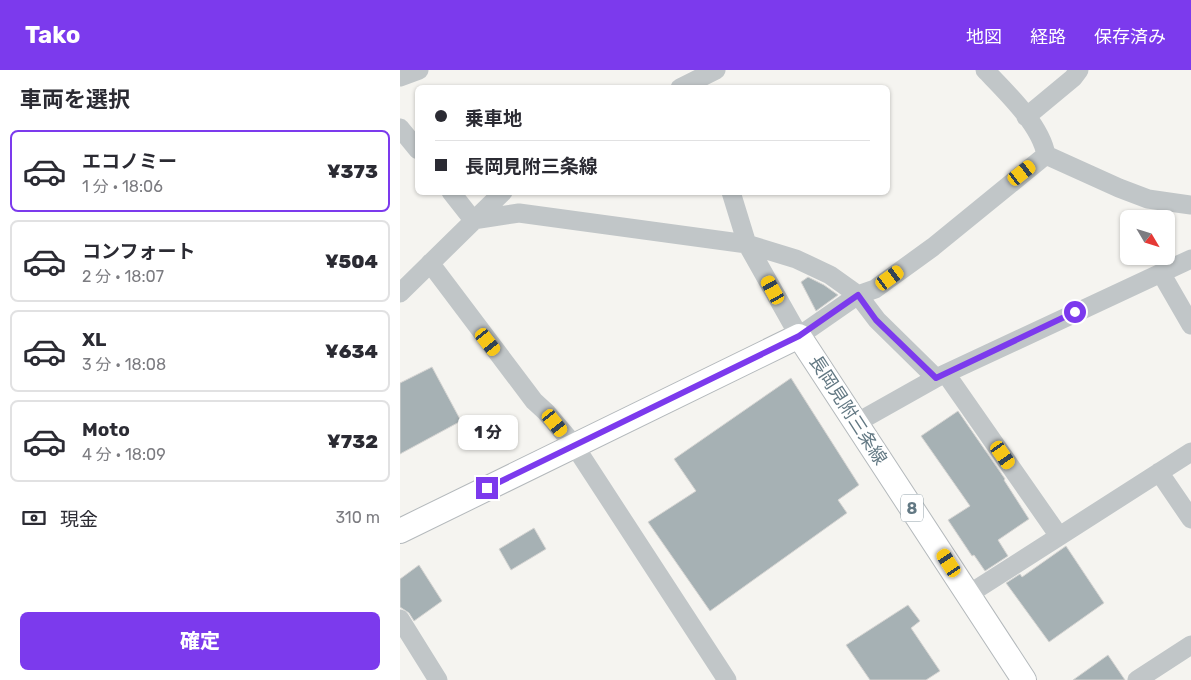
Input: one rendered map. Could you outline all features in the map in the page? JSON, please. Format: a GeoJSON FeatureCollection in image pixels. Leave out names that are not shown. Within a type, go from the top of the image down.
{"type":"FeatureCollection","features":[{"type":"Feature","properties":{"kind":"main road","name":"長岡見附三条線"},"geometry":{"type":"LineString","coordinates":[[400,531],[799,336],[1024,680]]}},
{"type":"Feature","properties":{"kind":"street"},"geometry":{"type":"LineString","coordinates":[[400,77],[419,70]]}},
{"type":"Feature","properties":{"kind":"street"},"geometry":{"type":"LineString","coordinates":[[690,81],[716,70]]}},
{"type":"Feature","properties":{"kind":"street"},"geometry":{"type":"LineString","coordinates":[[985,70],[1011,96],[1044,142],[1046,155]]}},
{"type":"Feature","properties":{"kind":"street"},"geometry":{"type":"LineString","coordinates":[[1026,117],[1073,78],[1079,70]]}},
{"type":"Feature","properties":{"kind":"street"},"geometry":{"type":"LineString","coordinates":[[400,128],[415,146]]}},
{"type":"Feature","properties":{"kind":"street"},"geometry":{"type":"LineString","coordinates":[[1046,155],[1148,199],[1191,205]]}},
{"type":"Feature","properties":{"kind":"street"},"geometry":{"type":"LineString","coordinates":[[731,195],[747,244],[799,336],[858,295],[875,289],[933,248],[998,192],[1046,155]]}},
{"type":"Feature","properties":{"kind":"street"},"geometry":{"type":"LineString","coordinates":[[453,195],[473,220]]}},
{"type":"Feature","properties":{"kind":"street"},"geometry":{"type":"LineString","coordinates":[[400,293],[500,195]]}},
{"type":"Feature","properties":{"kind":"street"},"geometry":{"type":"LineString","coordinates":[[473,220],[519,213],[747,244],[796,259],[830,275],[858,295],[876,320],[941,376],[1059,536]]}},
{"type":"Feature","properties":{"kind":"street"},"geometry":{"type":"LineString","coordinates":[[856,424],[941,376],[1191,259]]}},
{"type":"Feature","properties":{"kind":"street"},"geometry":{"type":"LineString","coordinates":[[430,264],[534,401],[574,445],[727,680]]}},
{"type":"Feature","properties":{"kind":"street"},"geometry":{"type":"LineString","coordinates":[[1161,273],[1191,324]]}},
{"type":"Feature","properties":{"kind":"street"},"geometry":{"type":"LineString","coordinates":[[969,594],[1191,452]]}},
{"type":"Feature","properties":{"kind":"street"},"geometry":{"type":"LineString","coordinates":[[1159,472],[1191,519]]}},
{"type":"Feature","properties":{"kind":"street"},"geometry":{"type":"LineString","coordinates":[[400,619],[438,680]]}},
{"type":"Feature","properties":{"kind":"street"},"geometry":{"type":"LineString","coordinates":[[1137,680],[1189,652]]}},
{"type":"Feature","properties":{"kind":"building"},"geometry":{"type":"Polygon","coordinates":[[[808,277],[838,295],[816,311],[801,282],[808,277]]]}},
{"type":"Feature","properties":{"kind":"building"},"geometry":{"type":"Polygon","coordinates":[[[432,367],[461,421],[400,454],[400,383],[432,367]]]}},
{"type":"Feature","properties":{"kind":"building"},"geometry":{"type":"Polygon","coordinates":[[[791,378],[859,485],[838,500],[847,513],[710,611],[648,522],[696,491],[674,459],[791,378]]]}},
{"type":"Feature","properties":{"kind":"building"},"geometry":{"type":"Polygon","coordinates":[[[958,411],[1005,479],[1029,519],[998,540],[1008,556],[985,571],[974,555],[972,556],[948,520],[970,506],[921,436],[958,411]]]}},
{"type":"Feature","properties":{"kind":"building"},"geometry":{"type":"Polygon","coordinates":[[[534,528],[546,549],[511,570],[499,549],[534,528]]]}},
{"type":"Feature","properties":{"kind":"building"},"geometry":{"type":"Polygon","coordinates":[[[1066,546],[1104,603],[1049,642],[1006,583],[1020,574],[1022,577],[1066,546]]]}},
{"type":"Feature","properties":{"kind":"building"},"geometry":{"type":"Polygon","coordinates":[[[419,565],[442,601],[414,621],[409,613],[400,607],[400,579],[419,565]]]}},
{"type":"Feature","properties":{"kind":"building"},"geometry":{"type":"Polygon","coordinates":[[[908,605],[920,621],[911,628],[940,671],[926,680],[870,680],[846,645],[908,605]]]}},
{"type":"Feature","properties":{"kind":"building"},"geometry":{"type":"Polygon","coordinates":[[[1108,655],[1125,680],[1073,680],[1108,655]]]}},
{"type":"Feature","properties":{"kind":"route"},"geometry":{"type":"LineString","coordinates":[[487,488],[799,336],[858,295],[876,320],[936,378],[1075,312]]}}]}
